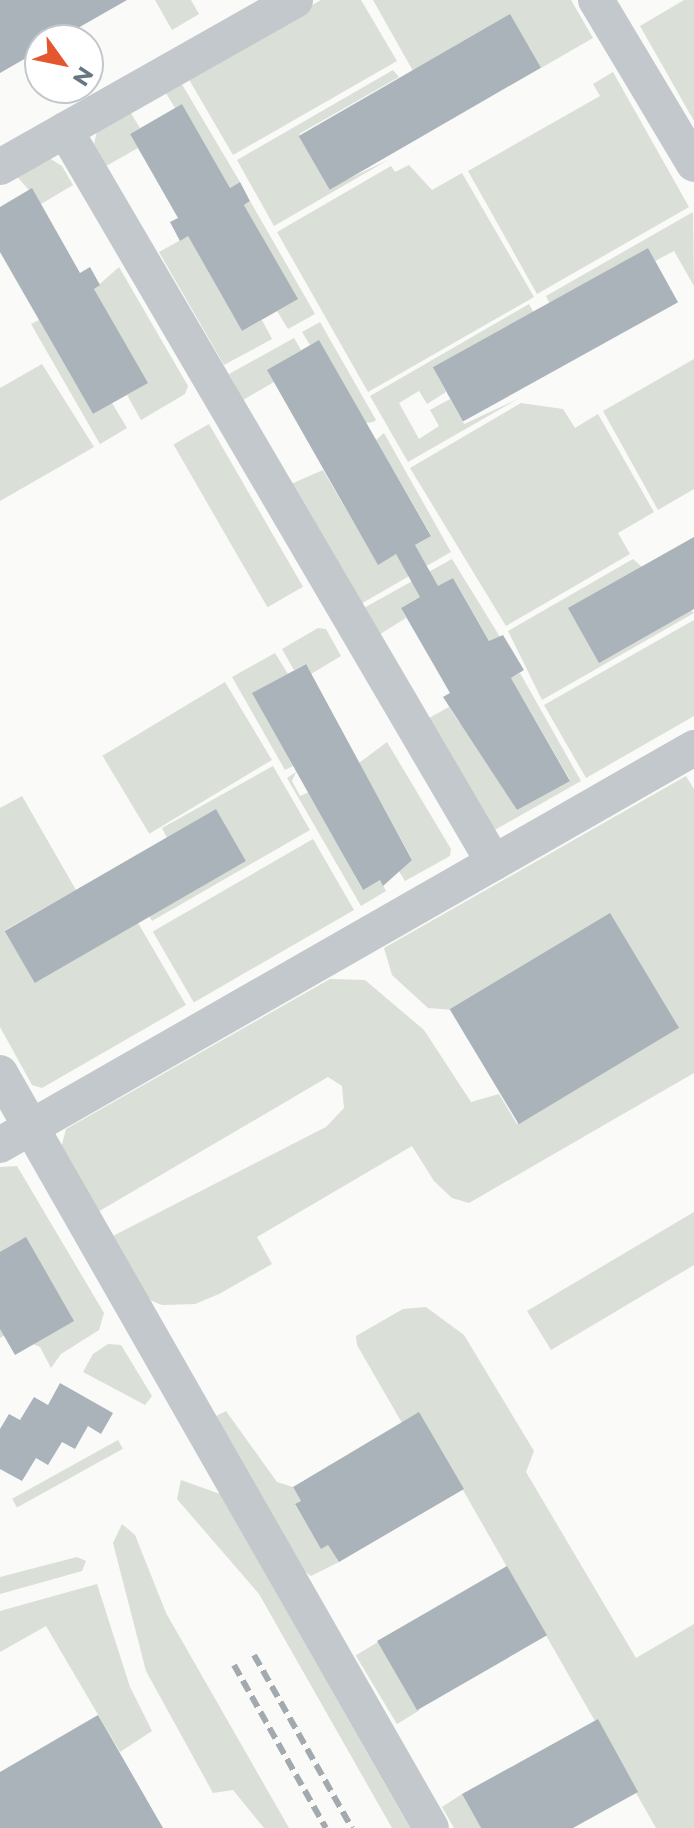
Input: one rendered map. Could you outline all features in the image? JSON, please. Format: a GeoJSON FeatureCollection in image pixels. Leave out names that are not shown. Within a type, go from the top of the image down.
{"type":"FeatureCollection","features":[{"type":"Feature","properties":{"kind":"lane"},"geometry":{"type":"LineString","coordinates":[[0,167],[295,0]]}},
{"type":"Feature","properties":{"kind":"lane"},"geometry":{"type":"LineString","coordinates":[[596,0],[694,164]]}},
{"type":"Feature","properties":{"kind":"lane"},"geometry":{"type":"LineString","coordinates":[[65,130],[494,863]]}},
{"type":"Feature","properties":{"kind":"lane"},"geometry":{"type":"LineString","coordinates":[[0,1145],[694,748]]}},
{"type":"Feature","properties":{"kind":"lane"},"geometry":{"type":"LineString","coordinates":[[0,1073],[431,1828]]}},
{"type":"Feature","properties":{"kind":"shaded area"},"geometry":{"type":"Polygon","coordinates":[[[155,0],[191,0],[199,14],[172,30],[155,0]]]}},
{"type":"Feature","properties":{"kind":"shaded area"},"geometry":{"type":"Polygon","coordinates":[[[321,0],[361,0],[397,61],[233,155],[187,76],[321,0]]]}},
{"type":"Feature","properties":{"kind":"shaded area"},"geometry":{"type":"Polygon","coordinates":[[[373,0],[571,0],[593,38],[541,68],[510,15],[413,71],[373,0]]]}},
{"type":"Feature","properties":{"kind":"shaded area"},"geometry":{"type":"Polygon","coordinates":[[[684,0],[694,0],[694,121],[640,26],[684,0]]]}},
{"type":"Feature","properties":{"kind":"shaded area"},"geometry":{"type":"Polygon","coordinates":[[[393,70],[399,77],[299,134],[329,188],[388,160],[274,226],[237,160],[393,70]]]}},
{"type":"Feature","properties":{"kind":"shaded area"},"geometry":{"type":"Polygon","coordinates":[[[613,72],[689,207],[537,294],[468,171],[600,96],[593,84],[613,72]]]}},
{"type":"Feature","properties":{"kind":"shaded area"},"geometry":{"type":"Polygon","coordinates":[[[180,81],[240,182],[230,188],[182,104],[175,108],[164,90],[180,81]]]}},
{"type":"Feature","properties":{"kind":"shaded area"},"geometry":{"type":"Polygon","coordinates":[[[129,110],[140,128],[130,134],[138,148],[106,166],[94,144],[97,131],[129,110]]]}},
{"type":"Feature","properties":{"kind":"shaded area"},"geometry":{"type":"Polygon","coordinates":[[[49,158],[62,166],[73,185],[41,204],[14,173],[49,158]]]}},
{"type":"Feature","properties":{"kind":"shaded area"},"geometry":{"type":"Polygon","coordinates":[[[409,165],[432,190],[462,173],[534,297],[368,392],[277,232],[391,166],[395,172],[409,165]]]}},
{"type":"Feature","properties":{"kind":"shaded area"},"geometry":{"type":"Polygon","coordinates":[[[250,201],[315,314],[288,329],[277,311],[297,299],[244,205],[250,201]]]}},
{"type":"Feature","properties":{"kind":"shaded area"},"geometry":{"type":"Polygon","coordinates":[[[693,212],[694,286],[674,251],[655,261],[648,248],[550,304],[546,296],[693,212]]]}},
{"type":"Feature","properties":{"kind":"shaded area"},"geometry":{"type":"Polygon","coordinates":[[[188,236],[242,331],[262,320],[272,339],[224,365],[159,252],[188,236]]]}},
{"type":"Feature","properties":{"kind":"shaded area"},"geometry":{"type":"Polygon","coordinates":[[[119,267],[188,386],[185,394],[141,420],[127,395],[147,383],[94,289],[119,267]]]}},
{"type":"Feature","properties":{"kind":"shaded area"},"geometry":{"type":"Polygon","coordinates":[[[529,304],[534,313],[434,369],[446,392],[427,404],[419,391],[399,403],[419,439],[439,426],[430,410],[450,399],[464,424],[518,399],[408,462],[370,396],[529,304]]]}},
{"type":"Feature","properties":{"kind":"shaded area"},"geometry":{"type":"Polygon","coordinates":[[[39,320],[93,414],[112,403],[127,428],[100,444],[31,324],[39,320]]]}},
{"type":"Feature","properties":{"kind":"shaded area"},"geometry":{"type":"Polygon","coordinates":[[[320,322],[376,420],[373,422],[366,423],[319,341],[310,345],[302,332],[320,322]]]}},
{"type":"Feature","properties":{"kind":"shaded area"},"geometry":{"type":"Polygon","coordinates":[[[294,338],[301,350],[268,370],[274,382],[243,400],[229,374],[294,338]]]}},
{"type":"Feature","properties":{"kind":"shaded area"},"geometry":{"type":"Polygon","coordinates":[[[694,359],[694,489],[658,510],[603,411],[694,359]]]}},
{"type":"Feature","properties":{"kind":"shaded area"},"geometry":{"type":"Polygon","coordinates":[[[42,364],[94,447],[0,501],[0,388],[42,364]]]}},
{"type":"Feature","properties":{"kind":"shaded area"},"geometry":{"type":"Polygon","coordinates":[[[521,403],[563,409],[575,428],[598,414],[654,512],[618,533],[630,554],[506,626],[410,468],[521,403]]]}},
{"type":"Feature","properties":{"kind":"shaded area"},"geometry":{"type":"Polygon","coordinates":[[[209,424],[303,587],[267,607],[173,444],[209,424]]]}},
{"type":"Feature","properties":{"kind":"shaded area"},"geometry":{"type":"Polygon","coordinates":[[[384,433],[451,552],[423,568],[415,545],[431,535],[376,440],[384,433]]]}},
{"type":"Feature","properties":{"kind":"shaded area"},"geometry":{"type":"Polygon","coordinates":[[[323,470],[378,564],[396,554],[411,575],[359,605],[291,484],[323,470]]]}},
{"type":"Feature","properties":{"kind":"shaded area"},"geometry":{"type":"Polygon","coordinates":[[[452,559],[500,637],[490,642],[453,578],[401,608],[406,618],[377,636],[362,609],[452,559]]]}},
{"type":"Feature","properties":{"kind":"shaded area"},"geometry":{"type":"Polygon","coordinates":[[[633,559],[694,613],[542,700],[508,631],[633,559]]]}},
{"type":"Feature","properties":{"kind":"shaded area"},"geometry":{"type":"Polygon","coordinates":[[[694,620],[694,716],[586,778],[544,705],[694,620]]]}},
{"type":"Feature","properties":{"kind":"shaded area"},"geometry":{"type":"Polygon","coordinates":[[[318,628],[326,629],[341,656],[311,674],[305,664],[294,670],[282,649],[318,628]]]}},
{"type":"Feature","properties":{"kind":"shaded area"},"geometry":{"type":"Polygon","coordinates":[[[275,653],[288,674],[253,693],[293,766],[285,770],[232,677],[275,653]]]}},
{"type":"Feature","properties":{"kind":"shaded area"},"geometry":{"type":"Polygon","coordinates":[[[520,673],[581,781],[493,831],[429,718],[449,707],[459,722],[464,720],[517,810],[570,780],[511,678],[520,673]]]}},
{"type":"Feature","properties":{"kind":"shaded area"},"geometry":{"type":"Polygon","coordinates":[[[225,682],[272,760],[149,834],[102,756],[225,682]]]}},
{"type":"Feature","properties":{"kind":"shaded area"},"geometry":{"type":"Polygon","coordinates":[[[387,742],[451,849],[450,856],[405,881],[397,868],[412,859],[359,763],[387,742]]]}},
{"type":"Feature","properties":{"kind":"shaded area"},"geometry":{"type":"Polygon","coordinates":[[[273,766],[310,830],[152,921],[149,916],[246,861],[216,809],[167,838],[162,828],[273,766]]]}},
{"type":"Feature","properties":{"kind":"shaded area"},"geometry":{"type":"Polygon","coordinates":[[[296,772],[292,781],[300,796],[309,792],[362,889],[380,880],[386,891],[361,906],[287,778],[296,772]]]}},
{"type":"Feature","properties":{"kind":"shaded area"},"geometry":{"type":"Polygon","coordinates":[[[686,776],[694,789],[694,1073],[469,1203],[452,1198],[434,1181],[412,1146],[257,1237],[272,1264],[195,1304],[162,1305],[145,1298],[109,1238],[326,1127],[344,1108],[342,1086],[328,1077],[96,1213],[60,1152],[66,1129],[330,979],[365,980],[424,1030],[471,1102],[499,1094],[517,1124],[678,1028],[428,1008],[392,975],[384,948],[686,776]]]}},
{"type":"Feature","properties":{"kind":"shaded area"},"geometry":{"type":"Polygon","coordinates":[[[22,796],[76,890],[5,930],[34,982],[138,923],[186,1005],[42,1088],[32,1085],[0,1027],[0,808],[22,796]]]}},
{"type":"Feature","properties":{"kind":"shaded area"},"geometry":{"type":"Polygon","coordinates":[[[313,839],[354,910],[194,1003],[153,932],[313,839]]]}},
{"type":"Feature","properties":{"kind":"shaded area"},"geometry":{"type":"Polygon","coordinates":[[[17,1166],[104,1313],[99,1330],[61,1354],[51,1368],[40,1347],[8,1333],[0,1338],[0,1167],[17,1166]]]}},
{"type":"Feature","properties":{"kind":"shaded area"},"geometry":{"type":"Polygon","coordinates":[[[694,1212],[694,1265],[551,1350],[527,1311],[694,1212]]]}},
{"type":"Feature","properties":{"kind":"shaded area"},"geometry":{"type":"Polygon","coordinates":[[[426,1307],[464,1335],[534,1451],[526,1472],[636,1658],[694,1624],[694,1828],[656,1828],[419,1413],[402,1423],[357,1345],[356,1336],[403,1309],[426,1307]]]}},
{"type":"Feature","properties":{"kind":"shaded area"},"geometry":{"type":"Polygon","coordinates":[[[108,1344],[121,1345],[152,1396],[145,1405],[83,1372],[93,1354],[108,1344]]]}},
{"type":"Feature","properties":{"kind":"shaded area"},"geometry":{"type":"Polygon","coordinates":[[[226,1411],[277,1482],[293,1487],[301,1501],[295,1505],[321,1548],[328,1545],[339,1562],[311,1576],[300,1568],[212,1418],[226,1411]]]}},
{"type":"Feature","properties":{"kind":"shaded area"},"geometry":{"type":"Polygon","coordinates":[[[118,1440],[123,1449],[17,1507],[12,1499],[118,1440]]]}},
{"type":"Feature","properties":{"kind":"shaded area"},"geometry":{"type":"Polygon","coordinates":[[[181,1480],[220,1494],[410,1828],[392,1828],[259,1594],[177,1499],[181,1480]]]}},
{"type":"Feature","properties":{"kind":"shaded area"},"geometry":{"type":"Polygon","coordinates":[[[122,1524],[135,1535],[166,1613],[289,1828],[264,1828],[233,1790],[213,1793],[146,1671],[113,1543],[122,1524]]]}},
{"type":"Feature","properties":{"kind":"shaded area"},"geometry":{"type":"Polygon","coordinates":[[[77,1557],[86,1561],[82,1571],[0,1594],[0,1577],[77,1557]]]}},
{"type":"Feature","properties":{"kind":"shaded area"},"geometry":{"type":"Polygon","coordinates":[[[97,1584],[130,1687],[152,1731],[120,1752],[46,1626],[0,1652],[0,1611],[97,1584]]]}},
{"type":"Feature","properties":{"kind":"shaded area"},"geometry":{"type":"Polygon","coordinates":[[[378,1642],[419,1711],[397,1724],[356,1655],[378,1642]]]}},
{"type":"Feature","properties":{"kind":"shaded area"},"geometry":{"type":"Polygon","coordinates":[[[462,1794],[481,1828],[454,1828],[442,1807],[462,1794]]]}},
{"type":"Feature","properties":{"kind":"building"},"geometry":{"type":"Polygon","coordinates":[[[0,0],[127,0],[85,24],[24,24],[24,59],[0,73],[0,0]]]}},
{"type":"Feature","properties":{"kind":"building"},"geometry":{"type":"Polygon","coordinates":[[[510,14],[541,68],[330,190],[299,136],[510,14]]]}},
{"type":"Feature","properties":{"kind":"building"},"geometry":{"type":"Polygon","coordinates":[[[182,104],[230,188],[240,182],[250,201],[244,205],[298,299],[242,331],[188,236],[180,241],[170,222],[178,218],[130,134],[182,104]]]}},
{"type":"Feature","properties":{"kind":"building"},"geometry":{"type":"Polygon","coordinates":[[[32,188],[80,273],[90,267],[100,285],[94,289],[148,383],[93,414],[0,252],[0,207],[32,188]]]}},
{"type":"Feature","properties":{"kind":"building"},"geometry":{"type":"Polygon","coordinates":[[[648,248],[678,302],[463,421],[433,367],[648,248]]]}},
{"type":"Feature","properties":{"kind":"building"},"geometry":{"type":"Polygon","coordinates":[[[319,340],[431,536],[415,545],[438,586],[453,578],[489,641],[503,635],[524,670],[511,678],[570,781],[517,810],[443,697],[450,693],[401,608],[420,597],[396,554],[378,565],[267,370],[319,340]]]}},
{"type":"Feature","properties":{"kind":"building"},"geometry":{"type":"Polygon","coordinates":[[[694,537],[694,609],[599,663],[568,608],[694,537]]]}},
{"type":"Feature","properties":{"kind":"building"},"geometry":{"type":"Polygon","coordinates":[[[306,664],[412,860],[383,886],[380,880],[363,890],[252,693],[306,664]]]}},
{"type":"Feature","properties":{"kind":"building"},"geometry":{"type":"Polygon","coordinates":[[[216,809],[246,861],[35,983],[5,931],[216,809]]]}},
{"type":"Feature","properties":{"kind":"building"},"geometry":{"type":"Polygon","coordinates":[[[610,913],[679,1028],[519,1124],[450,1009],[610,913]]]}},
{"type":"Feature","properties":{"kind":"building"},"geometry":{"type":"Polygon","coordinates":[[[26,1237],[74,1321],[15,1355],[0,1329],[0,1252],[26,1237]]]}},
{"type":"Feature","properties":{"kind":"building"},"geometry":{"type":"Polygon","coordinates":[[[60,1383],[113,1413],[101,1434],[88,1426],[75,1449],[62,1442],[48,1465],[36,1458],[22,1481],[0,1469],[0,1429],[9,1414],[20,1420],[34,1397],[48,1405],[60,1383]]]}},
{"type":"Feature","properties":{"kind":"building"},"geometry":{"type":"Polygon","coordinates":[[[419,1412],[464,1489],[339,1562],[328,1545],[321,1549],[295,1504],[301,1501],[293,1487],[419,1412]]]}},
{"type":"Feature","properties":{"kind":"building"},"geometry":{"type":"Polygon","coordinates":[[[507,1566],[547,1635],[417,1710],[377,1641],[507,1566]]]}},
{"type":"Feature","properties":{"kind":"building"},"geometry":{"type":"Polygon","coordinates":[[[98,1715],[163,1828],[0,1828],[0,1772],[98,1715]]]}},
{"type":"Feature","properties":{"kind":"building"},"geometry":{"type":"Polygon","coordinates":[[[598,1719],[638,1792],[573,1828],[481,1828],[462,1794],[598,1719]]]}},
{"type":"Feature","properties":{"kind":"railway"},"geometry":{"type":"LineString","coordinates":[[254,1655],[352,1828]]}},
{"type":"Feature","properties":{"kind":"railway"},"geometry":{"type":"LineString","coordinates":[[234,1665],[326,1828]]}}]}
